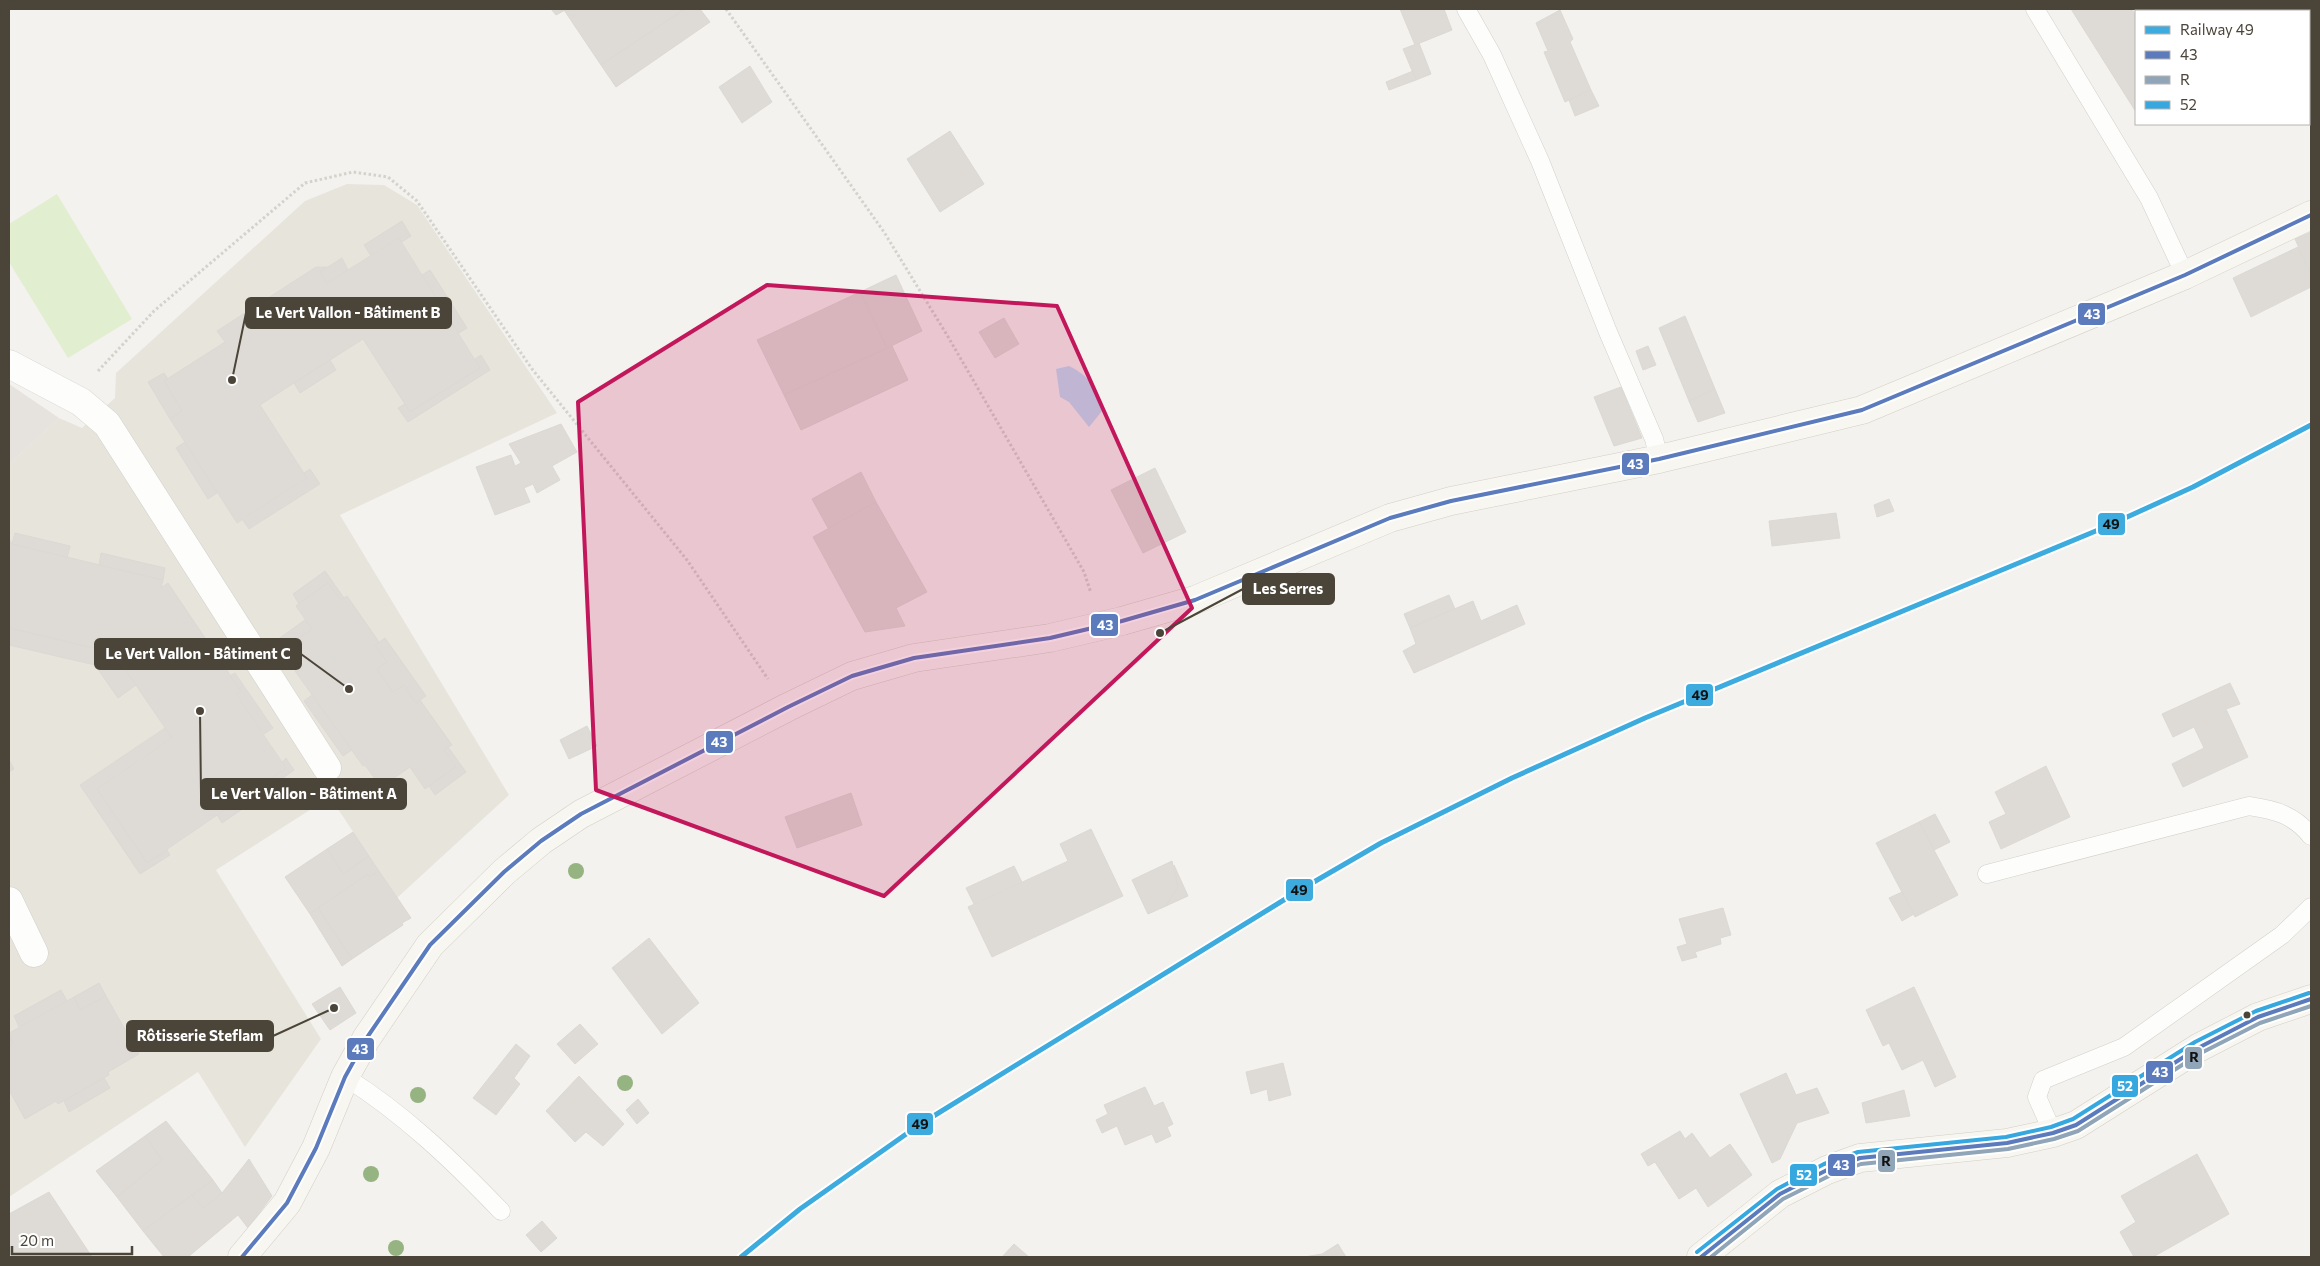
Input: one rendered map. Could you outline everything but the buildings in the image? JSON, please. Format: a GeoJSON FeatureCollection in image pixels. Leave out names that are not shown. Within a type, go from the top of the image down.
{"type":"FeatureCollection","features":[{"type":"Feature","properties":{"kind":"street"},"geometry":{"type":"LineString","coordinates":[[242,1257],[287,1203],[316,1148],[345,1077],[366,1038],[430,945],[504,872],[540,841],[595,806],[788,707],[852,676],[914,658],[1050,638],[1103,626],[1195,600],[1390,518],[1451,501],[1659,459],[1862,410],[2185,275],[2311,215]]}},
{"type":"Feature","properties":{"kind":"street"},"geometry":{"type":"LineString","coordinates":[[9,364],[81,402],[106,424],[327,768]]}},
{"type":"Feature","properties":{"kind":"street"},"geometry":{"type":"LineString","coordinates":[[9,901],[34,953]]}},
{"type":"Feature","properties":{"kind":"street"},"geometry":{"type":"LineString","coordinates":[[1701,1257],[1780,1194],[1827,1170],[1860,1158],[2007,1143],[2053,1134],[2076,1125],[2198,1048],[2258,1017],[2311,999]]}},
{"type":"Feature","properties":{"kind":"lane"},"geometry":{"type":"LineString","coordinates":[[1466,9],[1492,55],[1540,162],[1608,332],[1654,439],[1659,459]]}},
{"type":"Feature","properties":{"kind":"lane"},"geometry":{"type":"LineString","coordinates":[[2035,9],[2148,198],[2185,275]]}},
{"type":"Feature","properties":{"kind":"lane"},"geometry":{"type":"LineString","coordinates":[[1987,874],[2249,806],[2275,810],[2302,824],[2311,836]]}},
{"type":"Feature","properties":{"kind":"lane"},"geometry":{"type":"LineString","coordinates":[[2053,1134],[2037,1097],[2043,1080],[2124,1046],[2282,935],[2311,907]]}},
{"type":"Feature","properties":{"kind":"lane"},"geometry":{"type":"LineString","coordinates":[[345,1077],[367,1090],[418,1132],[461,1170],[501,1211]]}},
{"type":"Feature","properties":{"kind":"path"},"geometry":{"type":"LineString","coordinates":[[726,9],[884,232],[947,335],[1084,572],[1103,626]]}},
{"type":"Feature","properties":{"kind":"path"},"geometry":{"type":"LineString","coordinates":[[81,402],[98,370],[154,311],[304,183],[353,172],[388,176],[418,201],[532,369],[687,560],[788,707]]}},
{"type":"Feature","properties":{"kind":"highlighted area"},"geometry":{"type":"Polygon","coordinates":[[[767,285],[1057,306],[1192,608],[884,896],[596,790],[578,402],[767,285]]]}},
{"type":"Feature","properties":{"kind":"shaded area"},"geometry":{"type":"Polygon","coordinates":[[[347,184],[384,185],[417,205],[557,413],[340,515],[509,795],[397,898],[330,797],[216,870],[321,1039],[245,1147],[198,1072],[9,1197],[9,464],[59,418],[82,428],[115,398],[116,373],[305,201],[347,184]]]}},
{"type":"Feature","properties":{"kind":"shaded area"},"geometry":{"type":"Polygon","coordinates":[[[9,384],[59,418],[9,464],[9,384]]]}},
{"type":"Feature","properties":{"kind":"green space"},"geometry":{"type":"Polygon","coordinates":[[[57,194],[132,319],[68,358],[9,262],[9,224],[57,194]]]}},
{"type":"Feature","properties":{"kind":"water"},"geometry":{"type":"Polygon","coordinates":[[[1069,366],[1082,374],[1091,384],[1102,411],[1089,427],[1069,402],[1060,397],[1056,369],[1069,366]]]}},
{"type":"Feature","properties":{"kind":"rail line","name":"49"},"geometry":{"type":"LineString","coordinates":[[741,1257],[800,1209],[919,1125],[1300,890],[1381,843],[1512,778],[1645,718],[2103,528],[2193,487],[2311,425]]}},
{"type":"Feature","properties":{"kind":"transit line","name":"43"},"geometry":{"type":"LineString","coordinates":[[242,1257],[287,1203],[316,1148],[345,1077],[366,1039],[430,945],[504,872],[541,841],[581,814],[788,707],[852,676],[914,658],[1050,638],[1122,621],[1195,600],[1390,518],[1451,501],[1659,459],[1862,410],[2185,275],[2311,215]]}},
{"type":"Feature","properties":{"kind":"transit line","name":"52"},"geometry":{"type":"LineString","coordinates":[[1697,1252],[1777,1189],[1824,1164],[1858,1152],[2006,1137],[2051,1127],[2073,1119],[2195,1042],[2256,1011],[2309,993]]}},
{"type":"Feature","properties":{"kind":"transit line","name":"43"},"geometry":{"type":"LineString","coordinates":[[1701,1257],[1780,1194],[1827,1170],[1860,1158],[2007,1143],[2053,1133],[2076,1125],[2198,1048],[2258,1017],[2311,999]]}},
{"type":"Feature","properties":{"kind":"transit line","name":"R"},"geometry":{"type":"LineString","coordinates":[[1711,1257],[1783,1199],[1829,1176],[1861,1164],[2008,1149],[2054,1139],[2078,1131],[2201,1053],[2260,1023],[2311,1006]]}},
{"type":"Feature","properties":{"kind":"place","name":"Le Vert Vallon - Bâtiment B"},"geometry":{"type":"Point","coordinates":[232,380]}},
{"type":"Feature","properties":{"kind":"place","name":"Les Serres"},"geometry":{"type":"Point","coordinates":[1160,633]}},
{"type":"Feature","properties":{"kind":"place","name":"Le Vert Vallon - Bâtiment C"},"geometry":{"type":"Point","coordinates":[349,689]}},
{"type":"Feature","properties":{"kind":"place","name":"Le Vert Vallon - Bâtiment A"},"geometry":{"type":"Point","coordinates":[200,711]}},
{"type":"Feature","properties":{"kind":"place","name":"Rôtisserie Steflam"},"geometry":{"type":"Point","coordinates":[334,1008]}}]}
